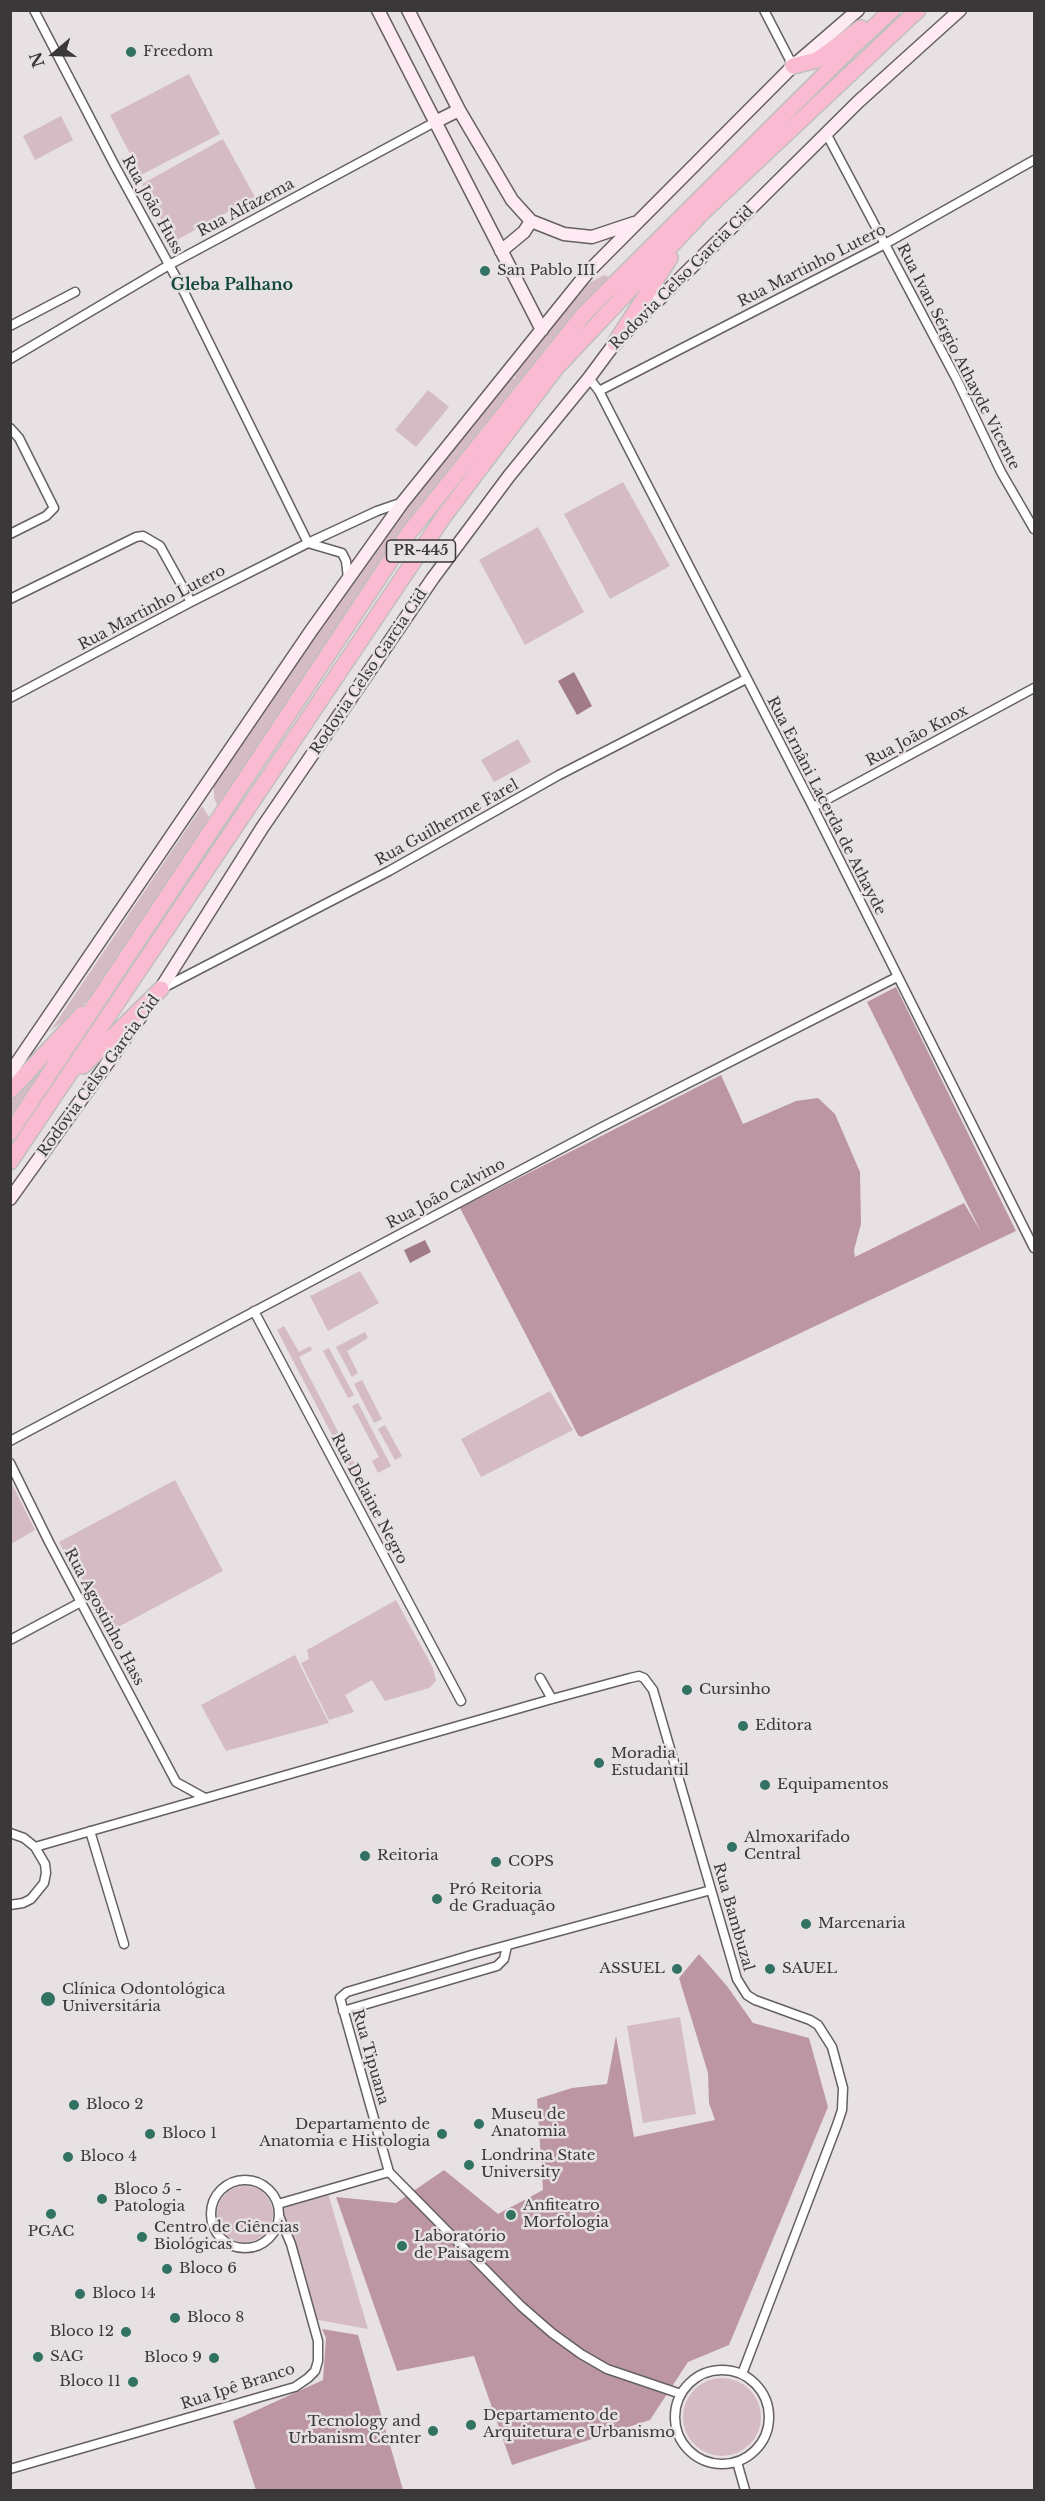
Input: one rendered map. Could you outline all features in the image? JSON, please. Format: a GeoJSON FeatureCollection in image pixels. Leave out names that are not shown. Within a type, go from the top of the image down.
{"type":"FeatureCollection","features":[{"type":"Feature","properties":{"kind":"highway"},"geometry":{"type":"LineString","coordinates":[[793,66],[817,60],[886,10]]}},
{"type":"Feature","properties":{"kind":"highway","name":"PR-445"},"geometry":{"type":"LineString","coordinates":[[10,1133],[408,534],[584,314],[892,10]]}},
{"type":"Feature","properties":{"kind":"highway","name":"Rodovia Celso Garcia Cid"},"geometry":{"type":"LineString","coordinates":[[10,1162],[444,516],[556,368],[700,214],[918,10]]}},
{"type":"Feature","properties":{"kind":"highway"},"geometry":{"type":"LineString","coordinates":[[615,343],[649,288],[700,214]]}},
{"type":"Feature","properties":{"kind":"highway"},"geometry":{"type":"LineString","coordinates":[[60,1089],[161,989]]}},
{"type":"Feature","properties":{"kind":"highway"},"geometry":{"type":"LineString","coordinates":[[10,1091],[78,1017],[104,993]]}},
{"type":"Feature","properties":{"kind":"street","name":"Rua João Huss"},"geometry":{"type":"LineString","coordinates":[[34,10],[169,265],[308,543]]}},
{"type":"Feature","properties":{"kind":"street"},"geometry":{"type":"LineString","coordinates":[[378,10],[542,330]]}},
{"type":"Feature","properties":{"kind":"street"},"geometry":{"type":"LineString","coordinates":[[408,10],[459,110],[512,200],[531,220],[564,234],[592,237],[636,222]]}},
{"type":"Feature","properties":{"kind":"street"},"geometry":{"type":"LineString","coordinates":[[764,10],[793,66]]}},
{"type":"Feature","properties":{"kind":"street","name":"PR-445"},"geometry":{"type":"LineString","coordinates":[[11,1072],[348,578],[403,502],[588,272],[793,66],[858,10]]}},
{"type":"Feature","properties":{"kind":"street","name":"Rodovia Celso Garcia Cid"},"geometry":{"type":"LineString","coordinates":[[10,1199],[161,989],[262,828],[433,578],[509,476],[615,343],[858,102],[960,10]]}},
{"type":"Feature","properties":{"kind":"street"},"geometry":{"type":"LineString","coordinates":[[435,122],[459,110]]}},
{"type":"Feature","properties":{"kind":"street","name":"Rua Alfazema"},"geometry":{"type":"LineString","coordinates":[[10,359],[169,265],[435,122]]}},
{"type":"Feature","properties":{"kind":"street","name":"Rua Ivan Sérgio Athayde Vicente"},"geometry":{"type":"LineString","coordinates":[[826,133],[958,382],[1001,472],[1035,529]]}},
{"type":"Feature","properties":{"kind":"street","name":"Rua Martinho Lutero"},"geometry":{"type":"LineString","coordinates":[[599,391],[885,244],[1035,160]]}},
{"type":"Feature","properties":{"kind":"street"},"geometry":{"type":"LineString","coordinates":[[501,251],[524,232],[531,220]]}},
{"type":"Feature","properties":{"kind":"street"},"geometry":{"type":"LineString","coordinates":[[10,326],[75,292]]}},
{"type":"Feature","properties":{"kind":"street","name":"Rua Ernâni Lacerda de Athayde"},"geometry":{"type":"LineString","coordinates":[[589,378],[599,391],[813,807],[1035,1248]]}},
{"type":"Feature","properties":{"kind":"street"},"geometry":{"type":"LineString","coordinates":[[10,428],[19,438],[54,508],[46,516],[10,534]]}},
{"type":"Feature","properties":{"kind":"street"},"geometry":{"type":"LineString","coordinates":[[308,543],[377,511],[403,502]]}},
{"type":"Feature","properties":{"kind":"street"},"geometry":{"type":"LineString","coordinates":[[10,599],[136,537],[143,536],[160,546],[191,602]]}},
{"type":"Feature","properties":{"kind":"street"},"geometry":{"type":"LineString","coordinates":[[308,543],[342,553],[346,561],[348,578]]}},
{"type":"Feature","properties":{"kind":"street","name":"Rua Martinho Lutero"},"geometry":{"type":"LineString","coordinates":[[10,698],[308,543]]}},
{"type":"Feature","properties":{"kind":"street","name":"Rua Guilherme Farel"},"geometry":{"type":"LineString","coordinates":[[161,989],[389,871],[559,775],[746,679]]}},
{"type":"Feature","properties":{"kind":"street","name":"Rua João Knox"},"geometry":{"type":"LineString","coordinates":[[813,807],[1035,688]]}},
{"type":"Feature","properties":{"kind":"street","name":"Rua João Calvino"},"geometry":{"type":"LineString","coordinates":[[10,1441],[600,1128],[897,977]]}},
{"type":"Feature","properties":{"kind":"street","name":"Rua Delaine Negro"},"geometry":{"type":"LineString","coordinates":[[254,1311],[461,1701]]}},
{"type":"Feature","properties":{"kind":"street","name":"Rua Agostinho Hass"},"geometry":{"type":"LineString","coordinates":[[10,1463],[176,1782],[205,1798]]}},
{"type":"Feature","properties":{"kind":"street"},"geometry":{"type":"LineString","coordinates":[[10,1640],[81,1602]]}},
{"type":"Feature","properties":{"kind":"street","name":"Rua Bambuzal"},"geometry":{"type":"LineString","coordinates":[[35,1847],[552,1699],[639,1676],[650,1683],[741,1988],[755,2000],[818,2025],[832,2047],[844,2099],[837,2125],[742,2374]]}},
{"type":"Feature","properties":{"kind":"street"},"geometry":{"type":"LineString","coordinates":[[540,1678],[552,1699]]}},
{"type":"Feature","properties":{"kind":"street"},"geometry":{"type":"LineString","coordinates":[[90,1831],[124,1944]]}},
{"type":"Feature","properties":{"kind":"street"},"geometry":{"type":"LineString","coordinates":[[10,1833],[24,1838],[35,1847],[45,1864],[44,1883],[31,1899],[10,1905]]}},
{"type":"Feature","properties":{"kind":"street","name":"Rua Tipuana"},"geometry":{"type":"LineString","coordinates":[[681,2394],[607,2369],[552,2333],[521,2306],[389,2172],[340,1998],[347,1992],[711,1890]]}},
{"type":"Feature","properties":{"kind":"street"},"geometry":{"type":"LineString","coordinates":[[343,2011],[497,1966],[504,1959],[507,1946]]}},
{"type":"Feature","properties":{"kind":"street"},"geometry":{"type":"LineString","coordinates":[[278,2204],[389,2172]]}},
{"type":"Feature","properties":{"kind":"street"},"geometry":{"type":"LineString","coordinates":[[244,2180],[261,2184],[273,2194],[278,2204],[277,2227],[265,2242],[252,2248],[241,2248],[221,2238],[211,2218],[216,2197],[223,2188],[236,2181],[244,2180]]}},
{"type":"Feature","properties":{"kind":"street","name":"Rua Ipê Branco"},"geometry":{"type":"LineString","coordinates":[[10,2469],[295,2387],[308,2378],[315,2371],[318,2361],[318,2341],[291,2244],[279,2216]]}},
{"type":"Feature","properties":{"kind":"street"},"geometry":{"type":"LineString","coordinates":[[722,2370],[742,2374],[754,2382],[768,2406],[769,2420],[766,2434],[749,2456],[736,2462],[705,2461],[691,2453],[681,2440],[676,2425],[676,2409],[681,2394],[701,2375],[722,2370]]}},
{"type":"Feature","properties":{"kind":"street"},"geometry":{"type":"LineString","coordinates":[[736,2462],[745,2490]]}},
{"type":"Feature","properties":{"kind":"shaded area"},"geometry":{"type":"Polygon","coordinates":[[[189,74],[220,134],[141,175],[110,115],[189,74]]]}},
{"type":"Feature","properties":{"kind":"shaded area"},"geometry":{"type":"Polygon","coordinates":[[[61,116],[73,140],[35,160],[23,136],[61,116]]]}},
{"type":"Feature","properties":{"kind":"shaded area"},"geometry":{"type":"Polygon","coordinates":[[[223,139],[255,197],[173,242],[142,184],[223,139]]]}},
{"type":"Feature","properties":{"kind":"shaded area"},"geometry":{"type":"Polygon","coordinates":[[[604,275],[612,278],[492,422],[221,805],[217,805],[214,798],[214,786],[341,598],[430,476],[510,377],[516,379],[513,373],[589,283],[604,275]]]}},
{"type":"Feature","properties":{"kind":"shaded area"},"geometry":{"type":"Polygon","coordinates":[[[428,390],[449,407],[416,447],[395,430],[428,390]]]}},
{"type":"Feature","properties":{"kind":"shaded area"},"geometry":{"type":"Polygon","coordinates":[[[623,482],[670,566],[610,599],[564,514],[623,482]]]}},
{"type":"Feature","properties":{"kind":"shaded area"},"geometry":{"type":"Polygon","coordinates":[[[538,527],[584,612],[525,645],[479,560],[538,527]]]}},
{"type":"Feature","properties":{"kind":"shaded area"},"geometry":{"type":"Polygon","coordinates":[[[574,672],[592,706],[577,715],[558,681],[574,672]]]}},
{"type":"Feature","properties":{"kind":"shaded area"},"geometry":{"type":"Polygon","coordinates":[[[518,739],[531,762],[494,782],[481,760],[518,739]]]}},
{"type":"Feature","properties":{"kind":"shaded area"},"geometry":{"type":"Polygon","coordinates":[[[202,806],[212,821],[98,988],[77,1012],[51,1030],[202,806]]]}},
{"type":"Feature","properties":{"kind":"shaded area"},"geometry":{"type":"Polygon","coordinates":[[[896,987],[1016,1231],[581,1437],[578,1435],[460,1208],[721,1075],[743,1124],[796,1101],[818,1098],[835,1114],[860,1172],[861,1224],[854,1250],[855,1257],[964,1203],[981,1232],[867,1002],[896,987]]]}},
{"type":"Feature","properties":{"kind":"shaded area"},"geometry":{"type":"Polygon","coordinates":[[[71,1028],[11,1122],[11,1098],[71,1028]]]}},
{"type":"Feature","properties":{"kind":"shaded area"},"geometry":{"type":"Polygon","coordinates":[[[425,1240],[431,1252],[410,1263],[404,1250],[425,1240]]]}},
{"type":"Feature","properties":{"kind":"shaded area"},"geometry":{"type":"Polygon","coordinates":[[[360,1271],[379,1303],[328,1331],[310,1296],[360,1271]]]}},
{"type":"Feature","properties":{"kind":"shaded area"},"geometry":{"type":"Polygon","coordinates":[[[284,1326],[299,1352],[310,1346],[312,1350],[299,1357],[359,1472],[353,1475],[277,1330],[284,1326]]]}},
{"type":"Feature","properties":{"kind":"shaded area"},"geometry":{"type":"Polygon","coordinates":[[[365,1332],[368,1338],[347,1351],[358,1373],[352,1377],[336,1347],[365,1332]]]}},
{"type":"Feature","properties":{"kind":"shaded area"},"geometry":{"type":"Polygon","coordinates":[[[329,1348],[354,1395],[348,1398],[323,1351],[329,1348]]]}},
{"type":"Feature","properties":{"kind":"shaded area"},"geometry":{"type":"Polygon","coordinates":[[[362,1380],[382,1419],[374,1423],[354,1384],[362,1380]]]}},
{"type":"Feature","properties":{"kind":"shaded area"},"geometry":{"type":"Polygon","coordinates":[[[550,1391],[573,1430],[481,1477],[461,1439],[550,1391]]]}},
{"type":"Feature","properties":{"kind":"shaded area"},"geometry":{"type":"Polygon","coordinates":[[[358,1403],[391,1466],[378,1473],[372,1461],[379,1457],[352,1406],[358,1403]]]}},
{"type":"Feature","properties":{"kind":"shaded area"},"geometry":{"type":"Polygon","coordinates":[[[385,1425],[402,1456],[395,1460],[378,1429],[385,1425]]]}},
{"type":"Feature","properties":{"kind":"shaded area"},"geometry":{"type":"Polygon","coordinates":[[[10,1480],[35,1530],[11,1544],[10,1544],[10,1480]]]}},
{"type":"Feature","properties":{"kind":"shaded area"},"geometry":{"type":"Polygon","coordinates":[[[175,1480],[223,1571],[107,1633],[59,1542],[175,1480]]]}},
{"type":"Feature","properties":{"kind":"shaded area"},"geometry":{"type":"Polygon","coordinates":[[[396,1600],[433,1668],[436,1681],[429,1688],[385,1701],[372,1680],[345,1695],[354,1712],[329,1720],[301,1663],[309,1659],[307,1650],[396,1600]]]}},
{"type":"Feature","properties":{"kind":"shaded area"},"geometry":{"type":"Polygon","coordinates":[[[295,1655],[329,1723],[226,1751],[201,1705],[295,1655]]]}},
{"type":"Feature","properties":{"kind":"shaded area"},"geometry":{"type":"Polygon","coordinates":[[[699,1954],[727,1986],[753,2023],[809,2038],[828,2107],[729,2345],[688,2362],[650,2420],[512,2465],[474,2356],[397,2371],[336,2197],[396,2203],[444,2170],[498,2214],[543,2190],[537,2099],[572,2088],[607,2084],[616,2036],[634,2137],[715,2120],[709,2103],[708,2073],[679,1978],[699,1954]]]}},
{"type":"Feature","properties":{"kind":"shaded area"},"geometry":{"type":"Polygon","coordinates":[[[680,2017],[696,2114],[643,2123],[627,2026],[680,2017]]]}},
{"type":"Feature","properties":{"kind":"shaded area"},"geometry":{"type":"Polygon","coordinates":[[[239,2186],[251,2186],[261,2190],[269,2198],[273,2214],[269,2230],[261,2238],[251,2242],[239,2242],[229,2238],[221,2230],[217,2220],[217,2208],[221,2198],[229,2190],[239,2186]]]}},
{"type":"Feature","properties":{"kind":"shaded area"},"geometry":{"type":"Polygon","coordinates":[[[327,2190],[368,2329],[313,2319],[281,2203],[327,2190]]]}},
{"type":"Feature","properties":{"kind":"shaded area"},"geometry":{"type":"Polygon","coordinates":[[[322,2329],[358,2335],[403,2490],[256,2490],[233,2421],[323,2380],[326,2338],[322,2329]]]}},
{"type":"Feature","properties":{"kind":"shaded area"},"geometry":{"type":"Polygon","coordinates":[[[722,2378],[737,2381],[749,2390],[758,2402],[761,2417],[758,2432],[749,2444],[737,2453],[722,2456],[707,2453],[695,2444],[686,2432],[683,2417],[686,2402],[695,2390],[707,2381],[722,2378]]]}},
{"type":"Feature","properties":{"kind":"place","name":"Freedom"},"geometry":{"type":"Point","coordinates":[131,52]}},
{"type":"Feature","properties":{"kind":"place","name":"San Pablo III"},"geometry":{"type":"Point","coordinates":[485,271]}},
{"type":"Feature","properties":{"kind":"place","name":"Cursinho"},"geometry":{"type":"Point","coordinates":[687,1690]}},
{"type":"Feature","properties":{"kind":"place","name":"Editora"},"geometry":{"type":"Point","coordinates":[743,1726]}},
{"type":"Feature","properties":{"kind":"place","name":"Moradia Estudantil"},"geometry":{"type":"Point","coordinates":[599,1763]}},
{"type":"Feature","properties":{"kind":"place","name":"Equipamentos"},"geometry":{"type":"Point","coordinates":[765,1785]}},
{"type":"Feature","properties":{"kind":"place","name":"Almoxarifado Central"},"geometry":{"type":"Point","coordinates":[732,1847]}},
{"type":"Feature","properties":{"kind":"place","name":"Reitoria"},"geometry":{"type":"Point","coordinates":[365,1856]}},
{"type":"Feature","properties":{"kind":"place","name":"COPS"},"geometry":{"type":"Point","coordinates":[496,1862]}},
{"type":"Feature","properties":{"kind":"place","name":"Pró Reitoria de Graduação"},"geometry":{"type":"Point","coordinates":[437,1899]}},
{"type":"Feature","properties":{"kind":"place","name":"Marcenaria"},"geometry":{"type":"Point","coordinates":[806,1924]}},
{"type":"Feature","properties":{"kind":"place","name":"ASSUEL"},"geometry":{"type":"Point","coordinates":[677,1969]}},
{"type":"Feature","properties":{"kind":"place","name":"SAUEL"},"geometry":{"type":"Point","coordinates":[770,1969]}},
{"type":"Feature","properties":{"kind":"place","name":"Clínica Odontológica Universitária"},"geometry":{"type":"Point","coordinates":[48,1999]}},
{"type":"Feature","properties":{"kind":"place","name":"Bloco 2"},"geometry":{"type":"Point","coordinates":[74,2105]}},
{"type":"Feature","properties":{"kind":"place","name":"Museu de Anatomia"},"geometry":{"type":"Point","coordinates":[479,2124]}},
{"type":"Feature","properties":{"kind":"place","name":"Bloco 1"},"geometry":{"type":"Point","coordinates":[150,2134]}},
{"type":"Feature","properties":{"kind":"place","name":"Departamento de Anatomia e Histologia"},"geometry":{"type":"Point","coordinates":[442,2134]}},
{"type":"Feature","properties":{"kind":"place","name":"Bloco 4"},"geometry":{"type":"Point","coordinates":[68,2157]}},
{"type":"Feature","properties":{"kind":"place","name":"Londrina State University"},"geometry":{"type":"Point","coordinates":[469,2165]}},
{"type":"Feature","properties":{"kind":"place","name":"Bloco 5 - Patologia"},"geometry":{"type":"Point","coordinates":[102,2199]}},
{"type":"Feature","properties":{"kind":"place","name":"PGAC"},"geometry":{"type":"Point","coordinates":[51,2214]}},
{"type":"Feature","properties":{"kind":"place","name":"Anfiteatro Morfologia"},"geometry":{"type":"Point","coordinates":[511,2215]}},
{"type":"Feature","properties":{"kind":"place","name":"Centro de Ciências Biológicas"},"geometry":{"type":"Point","coordinates":[142,2237]}},
{"type":"Feature","properties":{"kind":"place","name":"Laboratório de Paisagem"},"geometry":{"type":"Point","coordinates":[402,2246]}},
{"type":"Feature","properties":{"kind":"place","name":"Bloco 6"},"geometry":{"type":"Point","coordinates":[167,2269]}},
{"type":"Feature","properties":{"kind":"place","name":"Bloco 14"},"geometry":{"type":"Point","coordinates":[80,2294]}},
{"type":"Feature","properties":{"kind":"place","name":"Bloco 8"},"geometry":{"type":"Point","coordinates":[175,2318]}},
{"type":"Feature","properties":{"kind":"place","name":"Bloco 12"},"geometry":{"type":"Point","coordinates":[126,2332]}},
{"type":"Feature","properties":{"kind":"place","name":"SAG"},"geometry":{"type":"Point","coordinates":[38,2357]}},
{"type":"Feature","properties":{"kind":"place","name":"Bloco 9"},"geometry":{"type":"Point","coordinates":[214,2358]}},
{"type":"Feature","properties":{"kind":"place","name":"Bloco 11"},"geometry":{"type":"Point","coordinates":[133,2382]}},
{"type":"Feature","properties":{"kind":"place","name":"Departamento de Arquitetura e Urbanismo"},"geometry":{"type":"Point","coordinates":[471,2425]}},
{"type":"Feature","properties":{"kind":"place","name":"Tecnology and Urbanism Center"},"geometry":{"type":"Point","coordinates":[433,2431]}},
{"type":"Feature","properties":{"kind":"district","name":"Gleba Palhano"},"geometry":{"type":"Point","coordinates":[232,285]}}]}
